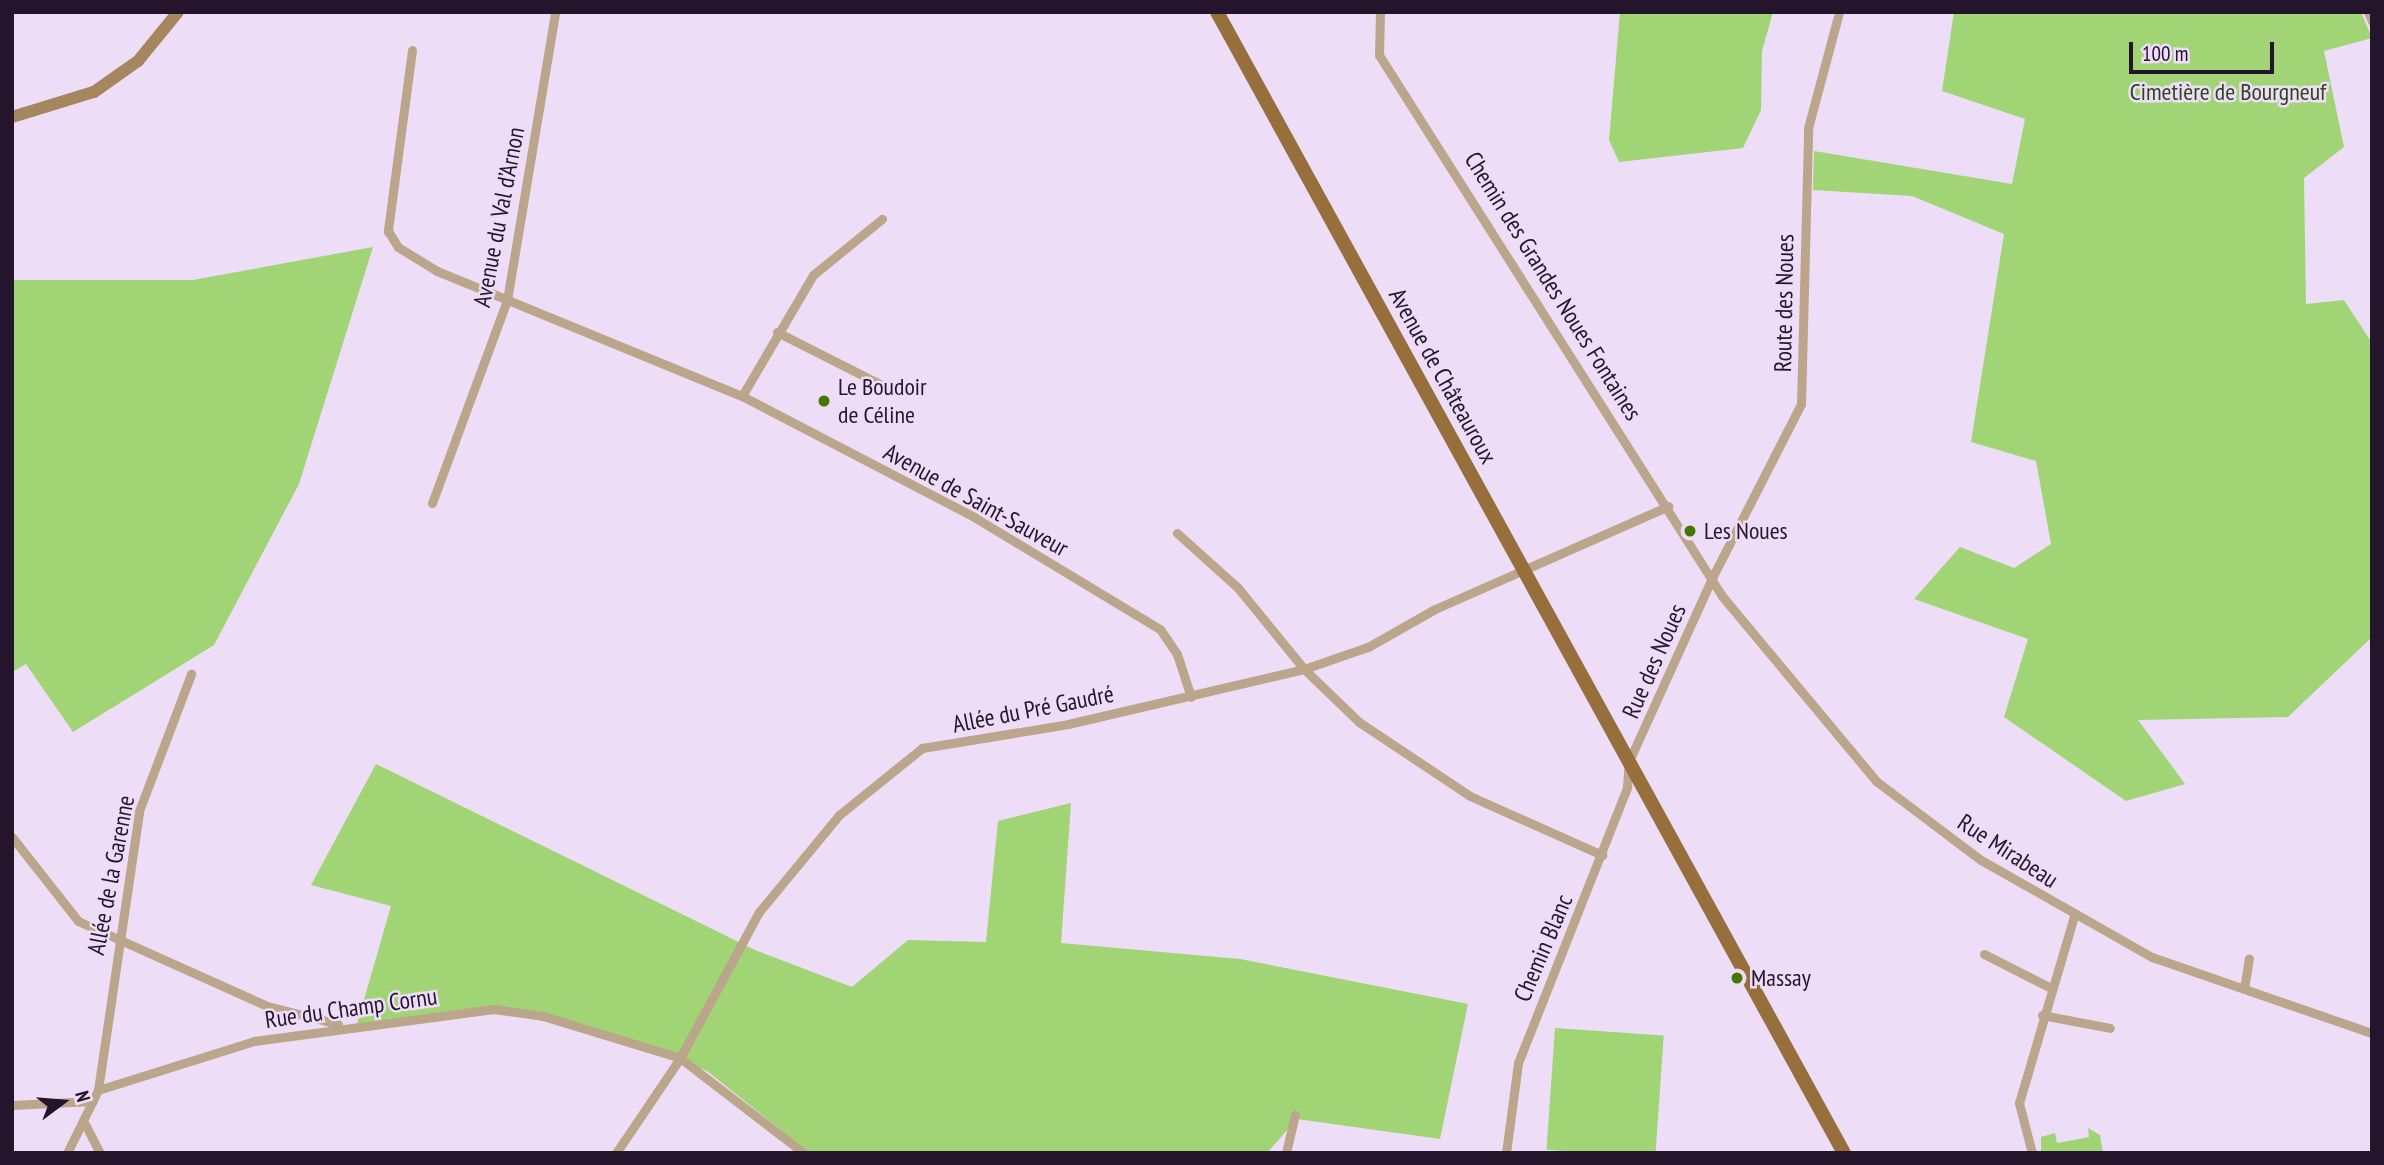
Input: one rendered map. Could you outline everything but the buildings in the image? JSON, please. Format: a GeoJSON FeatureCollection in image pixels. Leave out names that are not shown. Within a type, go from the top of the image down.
{"type":"FeatureCollection","features":[{"type":"Feature","properties":{"kind":"main road","name":"Avenue de Châteauroux"},"geometry":{"type":"LineString","coordinates":[[1217,12],[1844,1153]]}},
{"type":"Feature","properties":{"kind":"street"},"geometry":{"type":"LineString","coordinates":[[12,117],[94,92],[138,61],[178,12]]}},
{"type":"Feature","properties":{"kind":"street","name":"Avenue du Val d’Arnon"},"geometry":{"type":"LineString","coordinates":[[432,503],[507,300],[555,12]]}},
{"type":"Feature","properties":{"kind":"street","name":"Chemin des Grandes Noues Fontaines"},"geometry":{"type":"LineString","coordinates":[[1380,12],[1379,55],[1713,576]]}},
{"type":"Feature","properties":{"kind":"street","name":"Route des Noues"},"geometry":{"type":"LineString","coordinates":[[1713,576],[1801,404],[1808,128],[1839,12]]}},
{"type":"Feature","properties":{"kind":"street"},"geometry":{"type":"LineString","coordinates":[[2368,12],[2372,22]]}},
{"type":"Feature","properties":{"kind":"street","name":"Avenue de Saint-Sauveur"},"geometry":{"type":"LineString","coordinates":[[412,50],[388,231],[398,247],[437,271],[742,396],[974,517],[1160,629],[1177,654],[1191,697]]}},
{"type":"Feature","properties":{"kind":"street"},"geometry":{"type":"LineString","coordinates":[[742,396],[777,332],[813,275],[882,219]]}},
{"type":"Feature","properties":{"kind":"street"},"geometry":{"type":"LineString","coordinates":[[777,332],[892,390]]}},
{"type":"Feature","properties":{"kind":"street","name":"Allée du Pré Gaudré"},"geometry":{"type":"LineString","coordinates":[[616,1153],[680,1058],[759,912],[838,815],[922,748],[1191,697],[1304,669],[1368,647],[1523,569],[1668,506]]}},
{"type":"Feature","properties":{"kind":"street"},"geometry":{"type":"LineString","coordinates":[[1177,533],[1238,589],[1304,669],[1359,722],[1433,775],[1602,855]]}},
{"type":"Feature","properties":{"kind":"street","name":"Rue des Noues"},"geometry":{"type":"LineString","coordinates":[[1629,761],[1713,576]]}},
{"type":"Feature","properties":{"kind":"street","name":"Rue Mirabeau"},"geometry":{"type":"LineString","coordinates":[[1713,576],[1722,596],[1876,781],[1981,860],[2074,916],[2152,957],[2372,1033]]}},
{"type":"Feature","properties":{"kind":"street","name":"Allée de la Garenne"},"geometry":{"type":"LineString","coordinates":[[98,1090],[115,941],[139,811],[191,674]]}},
{"type":"Feature","properties":{"kind":"street","name":"Chemin Blanc"},"geometry":{"type":"LineString","coordinates":[[1506,1153],[1518,1063],[1627,788],[1629,761]]}},
{"type":"Feature","properties":{"kind":"street"},"geometry":{"type":"LineString","coordinates":[[12,837],[78,920],[115,941],[267,1006],[343,1025]]}},
{"type":"Feature","properties":{"kind":"street"},"geometry":{"type":"LineString","coordinates":[[2032,1153],[2019,1104],[2049,987],[2074,916]]}},
{"type":"Feature","properties":{"kind":"street"},"geometry":{"type":"LineString","coordinates":[[1984,954],[2049,987]]}},
{"type":"Feature","properties":{"kind":"street"},"geometry":{"type":"LineString","coordinates":[[2244,989],[2249,958]]}},
{"type":"Feature","properties":{"kind":"street","name":"Rue du Champ Cornu"},"geometry":{"type":"LineString","coordinates":[[98,1090],[254,1041],[343,1025],[494,1009],[581,1026],[680,1058],[804,1153]]}},
{"type":"Feature","properties":{"kind":"street"},"geometry":{"type":"LineString","coordinates":[[2042,1015],[2110,1028]]}},
{"type":"Feature","properties":{"kind":"street"},"geometry":{"type":"LineString","coordinates":[[67,1153],[85,1124],[98,1090]]}},
{"type":"Feature","properties":{"kind":"street"},"geometry":{"type":"LineString","coordinates":[[12,1105],[93,1101]]}},
{"type":"Feature","properties":{"kind":"street"},"geometry":{"type":"LineString","coordinates":[[1286,1153],[1295,1115]]}},
{"type":"Feature","properties":{"kind":"street"},"geometry":{"type":"LineString","coordinates":[[85,1124],[100,1153]]}},
{"type":"Feature","properties":{"kind":"green space"},"geometry":{"type":"Polygon","coordinates":[[[1620,12],[1773,12],[1762,51],[1761,110],[1743,148],[1619,162],[1609,140],[1620,12]]]}},
{"type":"Feature","properties":{"kind":"green space","name":"Cimetière de Bourgneuf"},"geometry":{"type":"Polygon","coordinates":[[[1954,12],[2361,12],[2372,38],[2324,51],[2344,147],[2304,178],[2306,304],[2344,300],[2372,343],[2372,637],[2288,717],[2138,720],[2185,784],[2126,801],[2004,717],[2028,639],[1914,599],[1960,547],[2014,568],[2051,544],[2036,461],[1971,442],[2004,234],[1912,196],[1813,190],[1814,151],[2012,184],[2025,119],[1942,91],[1954,12]]]}},
{"type":"Feature","properties":{"kind":"green space"},"geometry":{"type":"Polygon","coordinates":[[[373,247],[299,484],[214,645],[73,732],[26,664],[12,672],[12,280],[193,280],[373,247]]]}},
{"type":"Feature","properties":{"kind":"green space"},"geometry":{"type":"Polygon","coordinates":[[[376,764],[755,950],[852,987],[908,940],[986,942],[998,821],[1071,803],[1061,943],[1240,959],[1468,1004],[1440,1139],[1297,1119],[1267,1153],[810,1153],[707,1071],[637,1041],[495,1011],[357,1024],[391,906],[311,885],[376,764]]]}},
{"type":"Feature","properties":{"kind":"green space"},"geometry":{"type":"Polygon","coordinates":[[[1555,1028],[1664,1036],[1656,1153],[1546,1150],[1555,1028]]]}},
{"type":"Feature","properties":{"kind":"green space"},"geometry":{"type":"Polygon","coordinates":[[[2088,1128],[2100,1135],[2103,1153],[2041,1153],[2041,1137],[2055,1133],[2057,1143],[2089,1137],[2088,1128]]]}},
{"type":"Feature","properties":{"kind":"place","name":"Le Boudoir de Céline"},"geometry":{"type":"Point","coordinates":[824,401]}},
{"type":"Feature","properties":{"kind":"place","name":"Les Noues"},"geometry":{"type":"Point","coordinates":[1690,531]}},
{"type":"Feature","properties":{"kind":"place","name":"Massay"},"geometry":{"type":"Point","coordinates":[1737,978]}}]}
